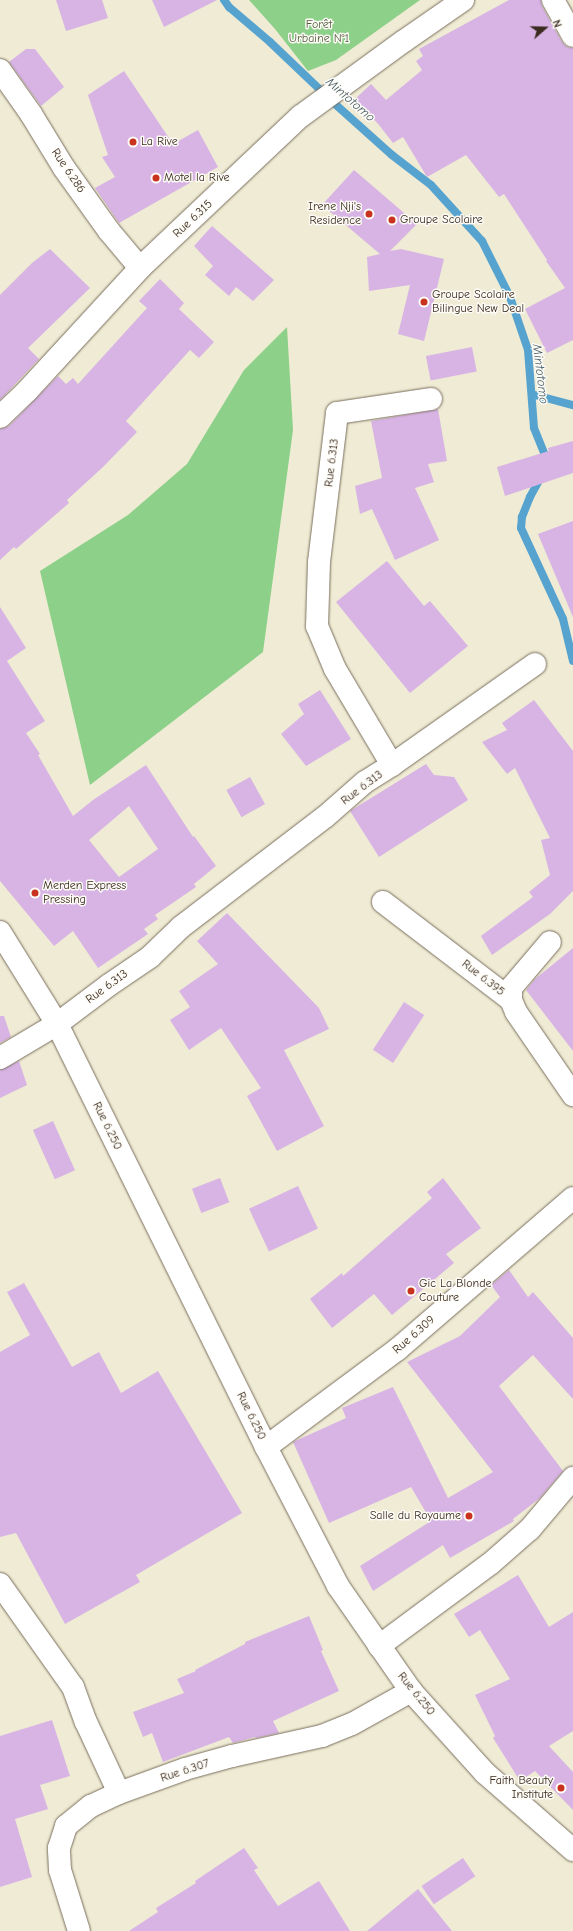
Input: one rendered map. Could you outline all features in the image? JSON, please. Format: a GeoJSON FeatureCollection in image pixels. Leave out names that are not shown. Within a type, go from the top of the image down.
{"type":"FeatureCollection","features":[{"type":"Feature","properties":{"kind":"street","name":"Rue 6.315"},"geometry":{"type":"LineString","coordinates":[[0,417],[140,268],[301,116],[343,84],[463,0]]}},
{"type":"Feature","properties":{"kind":"street"},"geometry":{"type":"LineString","coordinates":[[553,0],[573,36]]}},
{"type":"Feature","properties":{"kind":"street","name":"Rue 6.286"},"geometry":{"type":"LineString","coordinates":[[0,70],[109,231],[140,268]]}},
{"type":"Feature","properties":{"kind":"street","name":"Rue 6.313"},"geometry":{"type":"LineString","coordinates":[[0,1058],[58,1024],[109,985],[150,957],[181,927],[324,817],[365,782],[392,766],[335,669],[317,626],[319,562],[337,413],[431,399]]}},
{"type":"Feature","properties":{"kind":"street"},"geometry":{"type":"LineString","coordinates":[[392,766],[535,664]]}},
{"type":"Feature","properties":{"kind":"street","name":"Rue 6.395"},"geometry":{"type":"LineString","coordinates":[[384,902],[511,1000],[516,1012],[573,1095]]}},
{"type":"Feature","properties":{"kind":"street","name":"Rue 6.250"},"geometry":{"type":"LineString","coordinates":[[0,932],[58,1024],[266,1447],[338,1586],[411,1691],[485,1773],[573,1850]]}},
{"type":"Feature","properties":{"kind":"street"},"geometry":{"type":"LineString","coordinates":[[511,1000],[511,988],[550,942]]}},
{"type":"Feature","properties":{"kind":"street","name":"Rue 6.309"},"geometry":{"type":"LineString","coordinates":[[266,1447],[398,1349],[573,1198]]}},
{"type":"Feature","properties":{"kind":"street"},"geometry":{"type":"LineString","coordinates":[[379,1646],[490,1564],[530,1529],[573,1478]]}},
{"type":"Feature","properties":{"kind":"street"},"geometry":{"type":"LineString","coordinates":[[0,1584],[73,1687],[86,1722],[119,1793]]}},
{"type":"Feature","properties":{"kind":"street","name":"Rue 6.307"},"geometry":{"type":"LineString","coordinates":[[79,1931],[60,1870],[59,1848],[66,1826],[91,1806],[119,1793],[212,1762],[322,1736],[352,1724],[411,1691]]}},
{"type":"Feature","properties":{"kind":"green space","name":"Forêt Urbaine N°1"},"geometry":{"type":"Polygon","coordinates":[[[249,0],[420,0],[336,60],[308,71],[275,29],[249,0]]]}},
{"type":"Feature","properties":{"kind":"green space"},"geometry":{"type":"Polygon","coordinates":[[[287,327],[293,430],[263,652],[90,785],[40,571],[128,515],[187,464],[244,370],[287,327]]]}},
{"type":"Feature","properties":{"kind":"building"},"geometry":{"type":"Polygon","coordinates":[[[56,0],[102,0],[108,18],[66,31],[56,0]]]}},
{"type":"Feature","properties":{"kind":"building"},"geometry":{"type":"Polygon","coordinates":[[[152,0],[217,0],[164,27],[152,0]]]}},
{"type":"Feature","properties":{"kind":"building"},"geometry":{"type":"Polygon","coordinates":[[[509,0],[541,0],[542,6],[562,42],[567,47],[573,48],[573,340],[547,353],[525,309],[565,288],[546,261],[547,260],[504,194],[499,197],[466,155],[427,177],[403,137],[393,143],[355,99],[371,84],[386,100],[422,70],[416,61],[423,56],[419,49],[509,0]]]}},
{"type":"Feature","properties":{"kind":"building"},"geometry":{"type":"Polygon","coordinates":[[[26,49],[35,49],[64,87],[41,106],[9,62],[26,49]]]}},
{"type":"Feature","properties":{"kind":"building"},"geometry":{"type":"Polygon","coordinates":[[[124,71],[173,144],[198,130],[218,167],[119,223],[95,188],[115,177],[102,157],[108,155],[88,95],[124,71]]]}},
{"type":"Feature","properties":{"kind":"building"},"geometry":{"type":"Polygon","coordinates":[[[354,170],[417,224],[390,251],[401,249],[444,259],[424,341],[398,334],[410,285],[369,291],[367,257],[380,254],[322,205],[354,170]]]}},
{"type":"Feature","properties":{"kind":"building"},"geometry":{"type":"Polygon","coordinates":[[[212,226],[274,280],[253,301],[236,287],[229,296],[205,275],[213,266],[194,246],[212,226]]]}},
{"type":"Feature","properties":{"kind":"building"},"geometry":{"type":"Polygon","coordinates":[[[50,249],[90,288],[28,348],[39,359],[0,400],[0,295],[32,263],[50,249]]]}},
{"type":"Feature","properties":{"kind":"building"},"geometry":{"type":"Polygon","coordinates":[[[160,279],[184,303],[179,309],[214,342],[199,358],[190,350],[126,421],[137,432],[103,467],[67,500],[69,503],[16,549],[14,547],[0,560],[0,429],[9,426],[58,376],[66,384],[73,378],[78,384],[147,308],[139,301],[160,279]]]}},
{"type":"Feature","properties":{"kind":"building"},"geometry":{"type":"Polygon","coordinates":[[[472,347],[477,372],[431,381],[426,356],[472,347]]]}},
{"type":"Feature","properties":{"kind":"building"},"geometry":{"type":"Polygon","coordinates":[[[438,409],[447,461],[428,464],[434,482],[415,488],[439,540],[395,560],[372,509],[360,514],[355,486],[382,478],[371,421],[438,409]]]}},
{"type":"Feature","properties":{"kind":"building"},"geometry":{"type":"Polygon","coordinates":[[[573,441],[573,473],[505,496],[497,467],[549,451],[548,448],[573,441]]]}},
{"type":"Feature","properties":{"kind":"building"},"geometry":{"type":"Polygon","coordinates":[[[573,521],[573,617],[538,534],[573,521]]]}},
{"type":"Feature","properties":{"kind":"building"},"geometry":{"type":"Polygon","coordinates":[[[387,561],[424,606],[430,601],[468,646],[410,693],[336,602],[387,561]]]}},
{"type":"Feature","properties":{"kind":"building"},"geometry":{"type":"Polygon","coordinates":[[[0,607],[26,648],[7,661],[45,721],[26,733],[40,754],[38,755],[73,816],[93,800],[146,765],[193,837],[194,836],[216,866],[194,884],[196,887],[155,915],[158,919],[144,929],[148,934],[98,968],[73,931],[54,946],[0,881],[0,607]],[[129,806],[89,840],[119,877],[158,849],[129,806]]]}},
{"type":"Feature","properties":{"kind":"building"},"geometry":{"type":"Polygon","coordinates":[[[320,690],[351,739],[306,766],[281,734],[304,714],[298,704],[320,690]]]}},
{"type":"Feature","properties":{"kind":"building"},"geometry":{"type":"Polygon","coordinates":[[[534,700],[573,751],[573,891],[550,914],[492,955],[481,936],[533,897],[529,892],[550,875],[541,840],[550,838],[515,768],[507,774],[482,742],[507,730],[502,723],[534,700]]]}},
{"type":"Feature","properties":{"kind":"building"},"geometry":{"type":"Polygon","coordinates":[[[426,764],[434,775],[454,777],[468,800],[379,857],[350,811],[426,764]]]}},
{"type":"Feature","properties":{"kind":"building"},"geometry":{"type":"Polygon","coordinates":[[[250,777],[265,804],[241,817],[226,790],[250,777]]]}},
{"type":"Feature","properties":{"kind":"building"},"geometry":{"type":"Polygon","coordinates":[[[227,913],[319,1008],[329,1029],[284,1050],[324,1126],[277,1151],[247,1096],[261,1088],[221,1028],[189,1050],[170,1020],[190,1007],[179,991],[218,964],[197,941],[227,913]]]}},
{"type":"Feature","properties":{"kind":"building"},"geometry":{"type":"Polygon","coordinates":[[[573,948],[573,1051],[526,990],[535,979],[573,948]]]}},
{"type":"Feature","properties":{"kind":"building"},"geometry":{"type":"Polygon","coordinates":[[[404,1002],[424,1015],[393,1063],[373,1050],[404,1002]]]}},
{"type":"Feature","properties":{"kind":"building"},"geometry":{"type":"Polygon","coordinates":[[[0,1016],[4,1016],[11,1037],[0,1043],[0,1016]]]}},
{"type":"Feature","properties":{"kind":"building"},"geometry":{"type":"Polygon","coordinates":[[[19,1061],[27,1085],[0,1098],[0,1070],[19,1061]]]}},
{"type":"Feature","properties":{"kind":"building"},"geometry":{"type":"Polygon","coordinates":[[[53,1121],[75,1170],[55,1179],[33,1130],[53,1121]]]}},
{"type":"Feature","properties":{"kind":"building"},"geometry":{"type":"Polygon","coordinates":[[[220,1178],[229,1202],[201,1213],[192,1189],[220,1178]]]}},
{"type":"Feature","properties":{"kind":"building"},"geometry":{"type":"Polygon","coordinates":[[[443,1178],[481,1228],[446,1254],[454,1263],[392,1315],[374,1294],[332,1328],[310,1299],[342,1273],[343,1276],[432,1198],[427,1192],[443,1178]]]}},
{"type":"Feature","properties":{"kind":"building"},"geometry":{"type":"Polygon","coordinates":[[[298,1186],[318,1229],[269,1251],[249,1209],[298,1186]]]}},
{"type":"Feature","properties":{"kind":"building"},"geometry":{"type":"Polygon","coordinates":[[[509,1270],[528,1297],[533,1292],[573,1338],[573,1399],[533,1355],[499,1386],[563,1471],[540,1498],[513,1519],[514,1521],[450,1558],[443,1545],[373,1591],[360,1566],[431,1521],[411,1487],[329,1523],[293,1442],[346,1418],[342,1408],[393,1387],[448,1498],[493,1472],[407,1362],[460,1336],[500,1297],[491,1285],[509,1270]]]}},
{"type":"Feature","properties":{"kind":"building"},"geometry":{"type":"Polygon","coordinates":[[[24,1283],[72,1367],[99,1352],[121,1393],[158,1371],[242,1513],[136,1575],[140,1582],[65,1624],[16,1533],[0,1537],[0,1352],[30,1335],[7,1292],[24,1283]]]}},
{"type":"Feature","properties":{"kind":"building"},"geometry":{"type":"Polygon","coordinates":[[[518,1575],[549,1627],[573,1612],[573,1731],[549,1746],[573,1772],[573,1810],[535,1771],[520,1781],[493,1738],[495,1736],[475,1695],[510,1679],[480,1630],[469,1637],[454,1614],[518,1575]]]}},
{"type":"Feature","properties":{"kind":"building"},"geometry":{"type":"Polygon","coordinates":[[[309,1616],[323,1650],[321,1651],[339,1691],[273,1721],[279,1733],[233,1743],[229,1737],[163,1762],[152,1733],[143,1737],[133,1712],[184,1693],[177,1679],[196,1671],[195,1670],[245,1644],[245,1642],[309,1616]]]}},
{"type":"Feature","properties":{"kind":"building"},"geometry":{"type":"Polygon","coordinates":[[[52,1720],[70,1776],[40,1785],[48,1809],[15,1819],[32,1877],[0,1887],[0,1736],[52,1720]]]}},
{"type":"Feature","properties":{"kind":"building"},"geometry":{"type":"Polygon","coordinates":[[[244,1848],[258,1868],[254,1870],[278,1906],[319,1881],[350,1931],[129,1931],[158,1912],[156,1908],[196,1883],[195,1881],[244,1848]]]}},
{"type":"Feature","properties":{"kind":"building"},"geometry":{"type":"Polygon","coordinates":[[[463,1858],[475,1876],[434,1904],[422,1886],[463,1858]]]}},
{"type":"Feature","properties":{"kind":"building"},"geometry":{"type":"Polygon","coordinates":[[[418,1889],[452,1931],[367,1931],[418,1889]]]}},
{"type":"Feature","properties":{"kind":"waterway","name":"Mintotomo"},"geometry":{"type":"LineString","coordinates":[[224,0],[229,7],[270,42],[335,104],[392,155],[431,185],[482,241],[510,297],[528,350],[534,428],[546,457],[546,462]]}},
{"type":"Feature","properties":{"kind":"waterway"},"geometry":{"type":"LineString","coordinates":[[535,395],[573,405]]}},
{"type":"Feature","properties":{"kind":"waterway","name":"Mintotomo"},"geometry":{"type":"LineString","coordinates":[[541,477],[530,497],[522,517],[521,528],[563,619],[573,661]]}},
{"type":"Feature","properties":{"kind":"place","name":"La Rive"},"geometry":{"type":"Point","coordinates":[133,142]}},
{"type":"Feature","properties":{"kind":"place","name":"Motel la Rive"},"geometry":{"type":"Point","coordinates":[156,178]}},
{"type":"Feature","properties":{"kind":"place","name":"Irene Nji's Residence"},"geometry":{"type":"Point","coordinates":[369,214]}},
{"type":"Feature","properties":{"kind":"place","name":"Groupe Scolaire"},"geometry":{"type":"Point","coordinates":[392,220]}},
{"type":"Feature","properties":{"kind":"place","name":"Groupe Scolaire Bilingue New Deal"},"geometry":{"type":"Point","coordinates":[424,302]}},
{"type":"Feature","properties":{"kind":"place","name":"Merden Express Pressing"},"geometry":{"type":"Point","coordinates":[35,893]}},
{"type":"Feature","properties":{"kind":"place","name":"Gic La Blonde Couture"},"geometry":{"type":"Point","coordinates":[411,1291]}},
{"type":"Feature","properties":{"kind":"place","name":"Salle du Royaume"},"geometry":{"type":"Point","coordinates":[469,1516]}},
{"type":"Feature","properties":{"kind":"place","name":"Faith Beauty Institute"},"geometry":{"type":"Point","coordinates":[561,1788]}}]}
